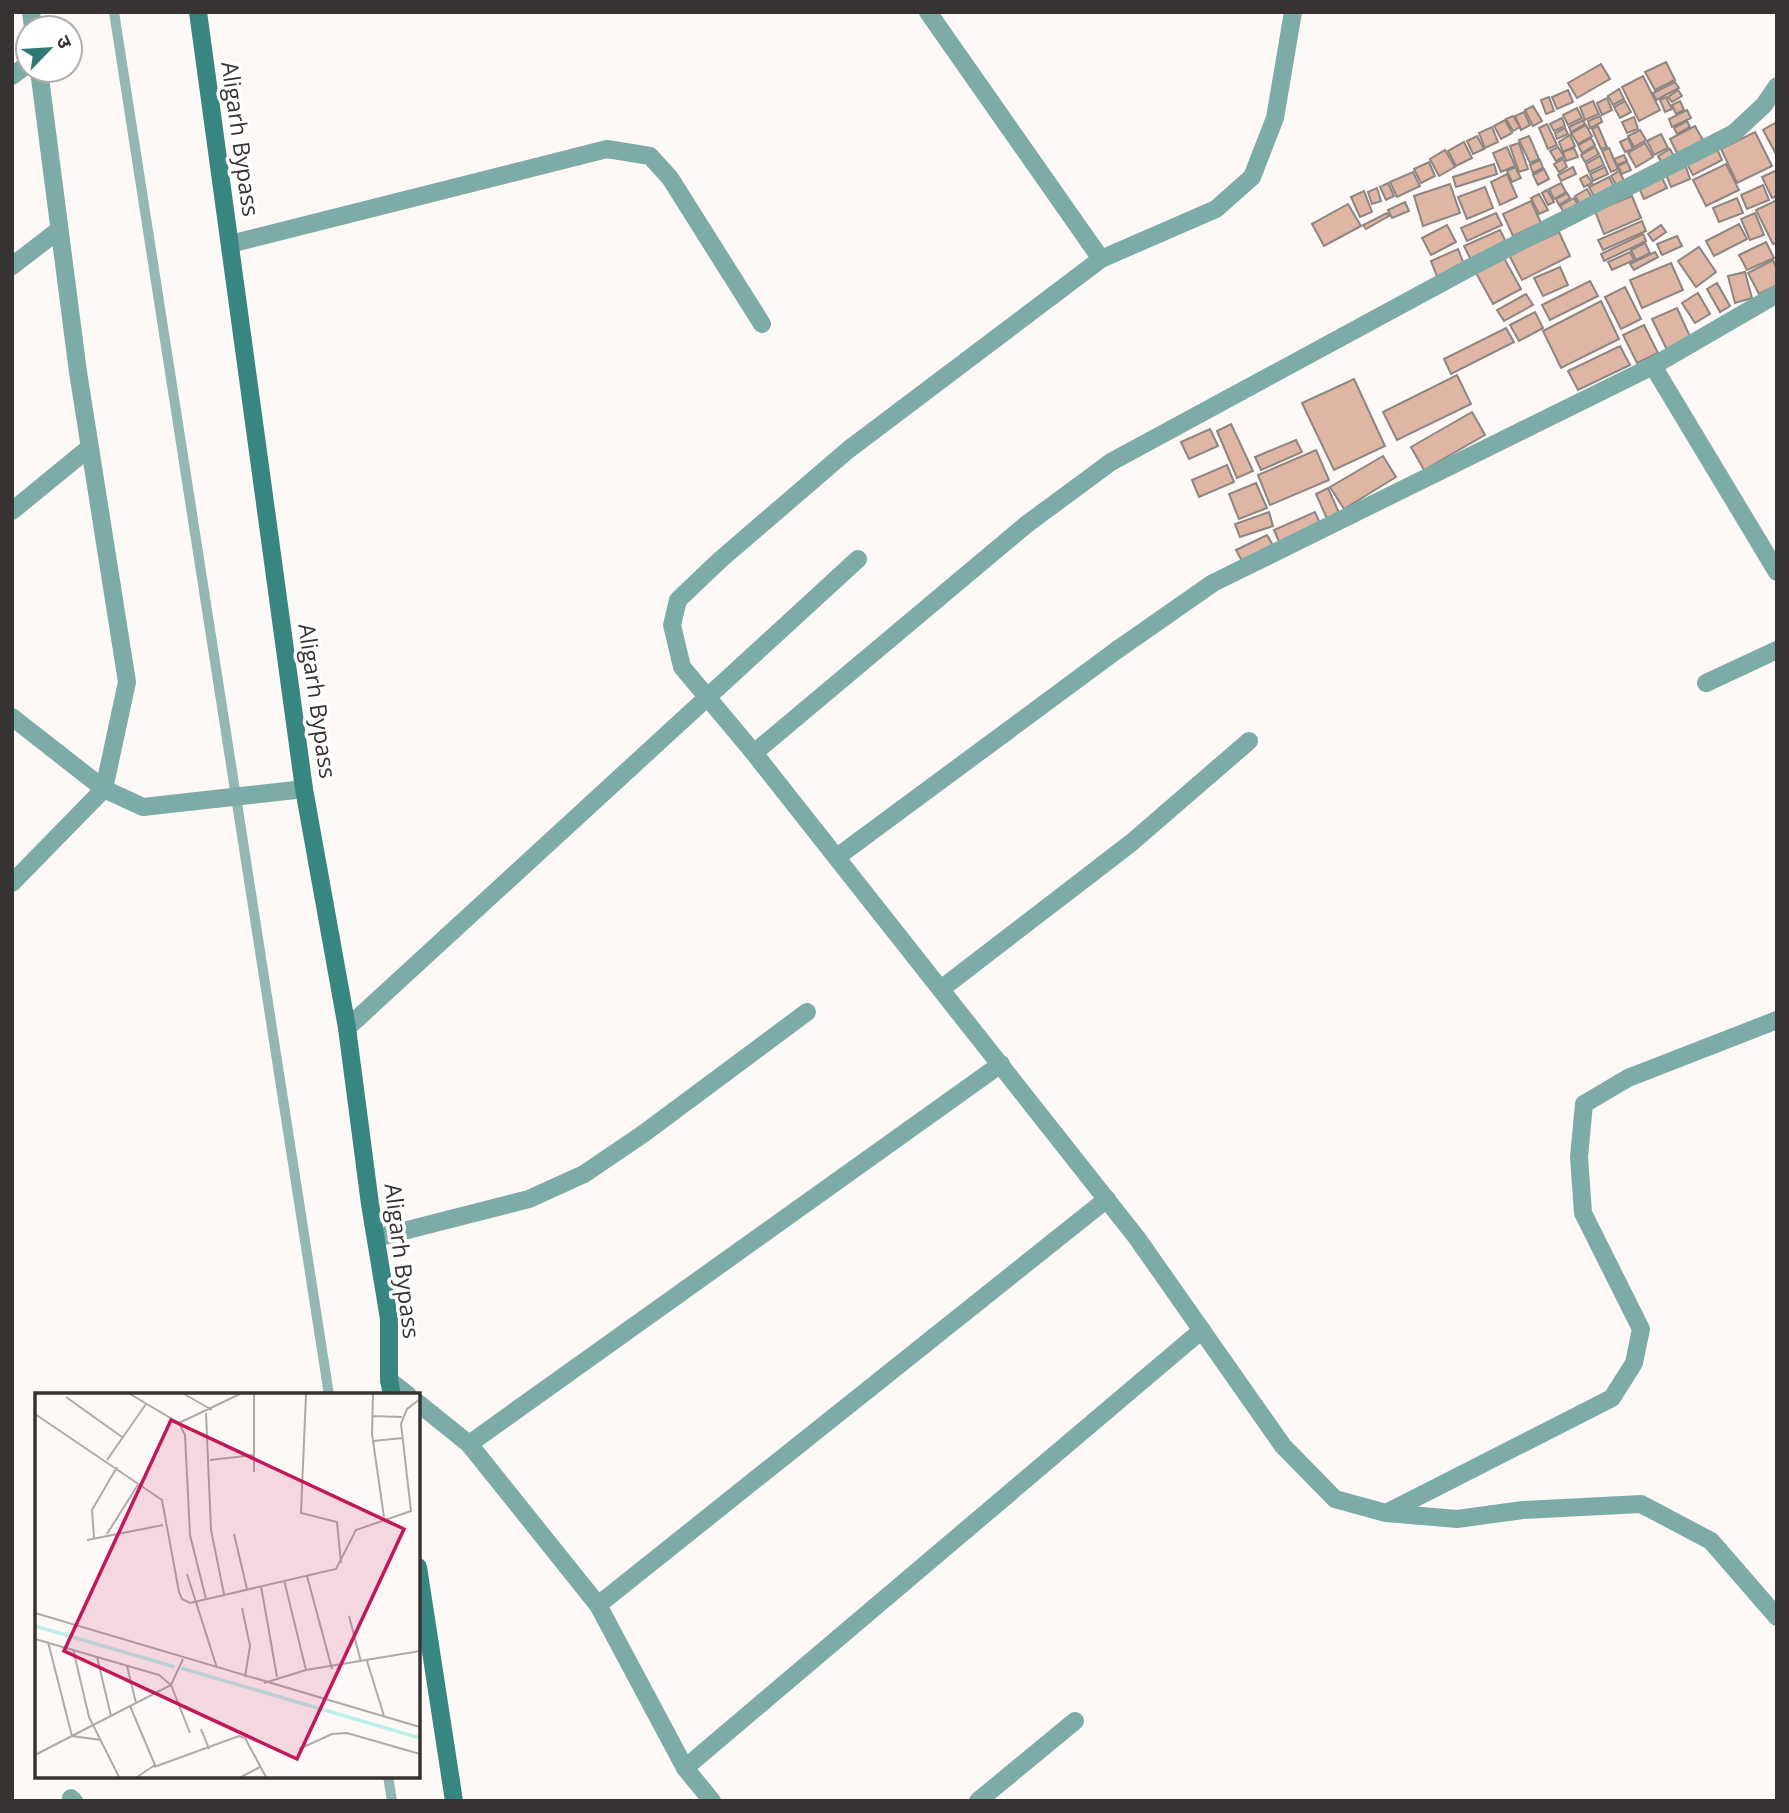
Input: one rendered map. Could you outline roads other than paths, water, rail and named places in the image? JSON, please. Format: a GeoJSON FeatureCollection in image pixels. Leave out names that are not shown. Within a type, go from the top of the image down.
{"type":"FeatureCollection","features":[{"type":"Feature","properties":{"kind":"main road","name":"Aligarh Bypass"},"geometry":{"type":"LineString","coordinates":[[198,12],[304,789],[347,1028],[389,1319],[390,1387]]}},
{"type":"Feature","properties":{"kind":"main road"},"geometry":{"type":"LineString","coordinates":[[420,1580],[454,1801]]}},
{"type":"Feature","properties":{"kind":"street"},"geometry":{"type":"LineString","coordinates":[[928,12],[1101,259]]}},
{"type":"Feature","properties":{"kind":"street"},"geometry":{"type":"LineString","coordinates":[[1293,12],[1275,118],[1252,177],[1216,209],[1101,259],[848,450],[720,560],[678,600],[672,625],[682,667],[754,753],[1107,1199],[1283,1446],[1335,1499],[1386,1513],[1457,1519],[1523,1510],[1642,1504],[1711,1542],[1777,1617]]}},
{"type":"Feature","properties":{"kind":"street"},"geometry":{"type":"LineString","coordinates":[[12,883],[104,789],[127,682],[89,448],[41,84]]}},
{"type":"Feature","properties":{"kind":"street"},"geometry":{"type":"LineString","coordinates":[[754,753],[1027,524],[1111,462],[1471,267],[1734,133],[1764,105],[1777,86]]}},
{"type":"Feature","properties":{"kind":"street"},"geometry":{"type":"LineString","coordinates":[[230,244],[607,149],[650,156],[670,178],[762,324]]}},
{"type":"Feature","properties":{"kind":"street"},"geometry":{"type":"LineString","coordinates":[[12,266],[60,230]]}},
{"type":"Feature","properties":{"kind":"street"},"geometry":{"type":"LineString","coordinates":[[837,857],[1117,650],[1213,583],[1653,366],[1777,295]]}},
{"type":"Feature","properties":{"kind":"street"},"geometry":{"type":"LineString","coordinates":[[1653,366],[1777,572]]}},
{"type":"Feature","properties":{"kind":"street"},"geometry":{"type":"LineString","coordinates":[[12,512],[89,448]]}},
{"type":"Feature","properties":{"kind":"street"},"geometry":{"type":"LineString","coordinates":[[347,1028],[858,559]]}},
{"type":"Feature","properties":{"kind":"street"},"geometry":{"type":"LineString","coordinates":[[1706,683],[1777,650]]}},
{"type":"Feature","properties":{"kind":"street"},"geometry":{"type":"LineString","coordinates":[[12,718],[104,789],[143,807],[304,789]]}},
{"type":"Feature","properties":{"kind":"street"},"geometry":{"type":"LineString","coordinates":[[941,989],[1131,843],[1249,740]]}},
{"type":"Feature","properties":{"kind":"street"},"geometry":{"type":"LineString","coordinates":[[376,1238],[529,1199],[584,1174],[643,1134],[807,1012]]}},
{"type":"Feature","properties":{"kind":"street"},"geometry":{"type":"LineString","coordinates":[[1386,1513],[1612,1398],[1634,1363],[1641,1329],[1583,1213],[1579,1157],[1584,1104],[1628,1078],[1777,1020]]}},
{"type":"Feature","properties":{"kind":"street"},"geometry":{"type":"LineString","coordinates":[[469,1444],[1000,1064]]}},
{"type":"Feature","properties":{"kind":"street"},"geometry":{"type":"LineString","coordinates":[[598,1605],[1107,1199]]}},
{"type":"Feature","properties":{"kind":"street"},"geometry":{"type":"LineString","coordinates":[[685,1768],[1202,1329]]}},
{"type":"Feature","properties":{"kind":"street"},"geometry":{"type":"LineString","coordinates":[[420,1405],[469,1444],[598,1605],[685,1768],[712,1801]]}},
{"type":"Feature","properties":{"kind":"street"},"geometry":{"type":"LineString","coordinates":[[978,1801],[1075,1721]]}},
{"type":"Feature","properties":{"kind":"waterway"},"geometry":{"type":"LineString","coordinates":[[114,12],[329,1393]]}},
{"type":"Feature","properties":{"kind":"waterway"},"geometry":{"type":"LineString","coordinates":[[388,1778],[392,1801]]}}]}
